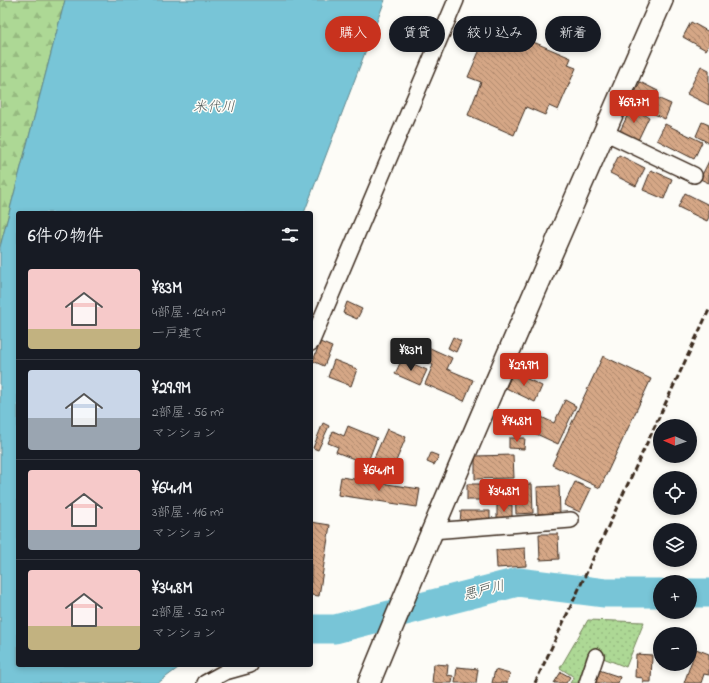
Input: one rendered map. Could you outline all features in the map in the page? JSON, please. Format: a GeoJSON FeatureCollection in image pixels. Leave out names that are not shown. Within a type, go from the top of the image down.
{"type":"FeatureCollection","features":[{"type":"Feature","properties":{"kind":"street"},"geometry":{"type":"LineString","coordinates":[[313,338],[456,0]]}},
{"type":"Feature","properties":{"kind":"street"},"geometry":{"type":"LineString","coordinates":[[369,683],[432,531],[662,0]]}},
{"type":"Feature","properties":{"kind":"street"},"geometry":{"type":"LineString","coordinates":[[604,132],[694,175]]}},
{"type":"Feature","properties":{"kind":"street"},"geometry":{"type":"LineString","coordinates":[[432,531],[571,520]]}},
{"type":"Feature","properties":{"kind":"street"},"geometry":{"type":"LineString","coordinates":[[587,683],[596,656]]}},
{"type":"Feature","properties":{"kind":"street"},"geometry":{"type":"LineString","coordinates":[[205,683],[225,672],[243,667]]}},
{"type":"Feature","properties":{"kind":"green space"},"geometry":{"type":"Polygon","coordinates":[[[0,0],[65,0],[0,247],[0,0]]]}},
{"type":"Feature","properties":{"kind":"green space"},"geometry":{"type":"Polygon","coordinates":[[[588,620],[644,622],[626,667],[593,654],[583,683],[570,683],[574,677],[560,668],[588,620]]]}},
{"type":"Feature","properties":{"kind":"water","name":"米代川"},"geometry":{"type":"Polygon","coordinates":[[[65,0],[385,0],[379,16],[325,16],[325,52],[365,52],[305,211],[16,211],[16,667],[179,667],[158,683],[0,683],[0,247],[65,0]]]}},
{"type":"Feature","properties":{"kind":"building"},"geometry":{"type":"Polygon","coordinates":[[[691,22],[709,32],[709,45],[706,50],[683,37],[691,22]]]}},
{"type":"Feature","properties":{"kind":"building"},"geometry":{"type":"Polygon","coordinates":[[[537,44],[545,47],[545,52],[557,52],[571,58],[568,65],[576,68],[558,110],[549,106],[545,115],[526,107],[514,135],[468,115],[481,82],[468,77],[479,52],[537,52],[537,44]]]}},
{"type":"Feature","properties":{"kind":"building"},"geometry":{"type":"Polygon","coordinates":[[[701,66],[709,70],[709,105],[687,94],[701,66]]]}},
{"type":"Feature","properties":{"kind":"building"},"geometry":{"type":"Polygon","coordinates":[[[640,82],[658,91],[655,97],[671,104],[665,119],[630,103],[640,82]]]}},
{"type":"Feature","properties":{"kind":"building"},"geometry":{"type":"Polygon","coordinates":[[[631,108],[649,117],[638,140],[620,131],[631,108]]]}},
{"type":"Feature","properties":{"kind":"building"},"geometry":{"type":"Polygon","coordinates":[[[702,122],[709,125],[709,143],[696,136],[702,122]]]}},
{"type":"Feature","properties":{"kind":"building"},"geometry":{"type":"Polygon","coordinates":[[[665,124],[702,142],[694,159],[657,140],[665,124]]]}},
{"type":"Feature","properties":{"kind":"building"},"geometry":{"type":"Polygon","coordinates":[[[619,155],[645,168],[636,186],[610,173],[619,155]]]}},
{"type":"Feature","properties":{"kind":"building"},"geometry":{"type":"Polygon","coordinates":[[[709,161],[709,183],[700,179],[709,161]]]}},
{"type":"Feature","properties":{"kind":"building"},"geometry":{"type":"Polygon","coordinates":[[[651,170],[672,179],[664,199],[643,190],[651,170]]]}},
{"type":"Feature","properties":{"kind":"building"},"geometry":{"type":"Polygon","coordinates":[[[685,193],[709,205],[709,217],[707,221],[678,207],[685,193]]]}},
{"type":"Feature","properties":{"kind":"building"},"geometry":{"type":"Polygon","coordinates":[[[347,302],[362,309],[357,319],[343,313],[347,302]]]}},
{"type":"Feature","properties":{"kind":"building"},"geometry":{"type":"Polygon","coordinates":[[[453,337],[461,341],[456,352],[448,348],[453,337]]]}},
{"type":"Feature","properties":{"kind":"building"},"geometry":{"type":"Polygon","coordinates":[[[320,342],[332,347],[324,366],[313,361],[320,342]]]}},
{"type":"Feature","properties":{"kind":"building"},"geometry":{"type":"Polygon","coordinates":[[[430,348],[452,358],[447,369],[473,380],[464,401],[425,384],[433,365],[424,361],[430,348]]]}},
{"type":"Feature","properties":{"kind":"building"},"geometry":{"type":"Polygon","coordinates":[[[603,356],[651,379],[600,488],[552,465],[603,356]]]}},
{"type":"Feature","properties":{"kind":"building"},"geometry":{"type":"Polygon","coordinates":[[[402,359],[427,370],[420,385],[395,374],[402,359]]]}},
{"type":"Feature","properties":{"kind":"building"},"geometry":{"type":"Polygon","coordinates":[[[334,360],[357,369],[351,386],[328,377],[334,360]]]}},
{"type":"Feature","properties":{"kind":"building"},"geometry":{"type":"Polygon","coordinates":[[[513,372],[542,386],[535,402],[506,388],[513,372]]]}},
{"type":"Feature","properties":{"kind":"building"},"geometry":{"type":"Polygon","coordinates":[[[565,400],[576,406],[558,444],[530,431],[537,415],[554,423],[565,400]]]}},
{"type":"Feature","properties":{"kind":"building"},"geometry":{"type":"Polygon","coordinates":[[[323,423],[329,426],[318,450],[313,448],[323,423]]]}},
{"type":"Feature","properties":{"kind":"building"},"geometry":{"type":"Polygon","coordinates":[[[348,426],[377,438],[367,464],[336,452],[338,447],[328,443],[333,431],[344,436],[348,426]]]}},
{"type":"Feature","properties":{"kind":"building"},"geometry":{"type":"Polygon","coordinates":[[[387,429],[406,437],[394,466],[374,458],[387,429]]]}},
{"type":"Feature","properties":{"kind":"building"},"geometry":{"type":"Polygon","coordinates":[[[509,438],[525,438],[524,449],[509,448],[509,438]]]}},
{"type":"Feature","properties":{"kind":"building"},"geometry":{"type":"Polygon","coordinates":[[[431,453],[439,456],[434,465],[427,462],[431,453]]]}},
{"type":"Feature","properties":{"kind":"building"},"geometry":{"type":"Polygon","coordinates":[[[513,455],[514,478],[475,479],[475,456],[513,455]]]}},
{"type":"Feature","properties":{"kind":"building"},"geometry":{"type":"Polygon","coordinates":[[[341,477],[420,489],[417,507],[338,495],[341,477]]]}},
{"type":"Feature","properties":{"kind":"building"},"geometry":{"type":"Polygon","coordinates":[[[575,482],[591,489],[580,512],[564,505],[575,482]]]}},
{"type":"Feature","properties":{"kind":"building"},"geometry":{"type":"Polygon","coordinates":[[[467,484],[493,484],[493,500],[467,500],[467,484]]]}},
{"type":"Feature","properties":{"kind":"building"},"geometry":{"type":"Polygon","coordinates":[[[532,484],[533,513],[516,514],[515,485],[532,484]]]}},
{"type":"Feature","properties":{"kind":"building"},"geometry":{"type":"Polygon","coordinates":[[[496,486],[511,486],[511,502],[497,502],[496,486]]]}},
{"type":"Feature","properties":{"kind":"building"},"geometry":{"type":"Polygon","coordinates":[[[559,486],[560,513],[538,514],[537,487],[559,486]]]}},
{"type":"Feature","properties":{"kind":"building"},"geometry":{"type":"Polygon","coordinates":[[[497,505],[512,505],[512,521],[497,521],[497,505]]]}},
{"type":"Feature","properties":{"kind":"building"},"geometry":{"type":"Polygon","coordinates":[[[461,511],[490,511],[490,523],[460,523],[461,511]]]}},
{"type":"Feature","properties":{"kind":"building"},"geometry":{"type":"Polygon","coordinates":[[[313,522],[330,525],[319,596],[313,595],[313,522]]]}},
{"type":"Feature","properties":{"kind":"building"},"geometry":{"type":"Polygon","coordinates":[[[539,534],[558,534],[559,559],[540,560],[539,534]]]}},
{"type":"Feature","properties":{"kind":"building"},"geometry":{"type":"Polygon","coordinates":[[[525,548],[526,566],[497,568],[496,550],[525,548]]]}},
{"type":"Feature","properties":{"kind":"building"},"geometry":{"type":"Polygon","coordinates":[[[697,649],[709,654],[709,675],[704,674],[701,683],[684,683],[688,671],[697,671],[697,649]]]}},
{"type":"Feature","properties":{"kind":"building"},"geometry":{"type":"Polygon","coordinates":[[[636,654],[652,655],[651,682],[643,682],[643,678],[635,677],[636,654]]]}},
{"type":"Feature","properties":{"kind":"building"},"geometry":{"type":"Polygon","coordinates":[[[434,664],[448,665],[447,675],[453,676],[452,683],[432,683],[434,664]]]}},
{"type":"Feature","properties":{"kind":"building"},"geometry":{"type":"Polygon","coordinates":[[[457,667],[478,669],[476,683],[455,683],[457,667]]]}},
{"type":"Feature","properties":{"kind":"building"},"geometry":{"type":"Polygon","coordinates":[[[495,670],[510,674],[507,683],[492,683],[495,670]]]}},
{"type":"Feature","properties":{"kind":"building"},"geometry":{"type":"Polygon","coordinates":[[[599,670],[620,677],[618,683],[595,683],[599,670]]]}},
{"type":"Feature","properties":{"kind":"building"},"geometry":{"type":"Polygon","coordinates":[[[561,672],[570,677],[566,683],[554,683],[561,672]]]}},
{"type":"Feature","properties":{"kind":"waterway","name":"悪戸川"},"geometry":{"type":"LineString","coordinates":[[313,629],[335,629],[518,582],[605,593],[653,593]]}},
{"type":"Feature","properties":{"kind":"waterway","name":"悪戸川"},"geometry":{"type":"LineString","coordinates":[[697,593],[709,593]]}},
{"type":"Feature","properties":{"kind":"railway"},"geometry":{"type":"LineString","coordinates":[[535,683],[709,310]]}}]}
